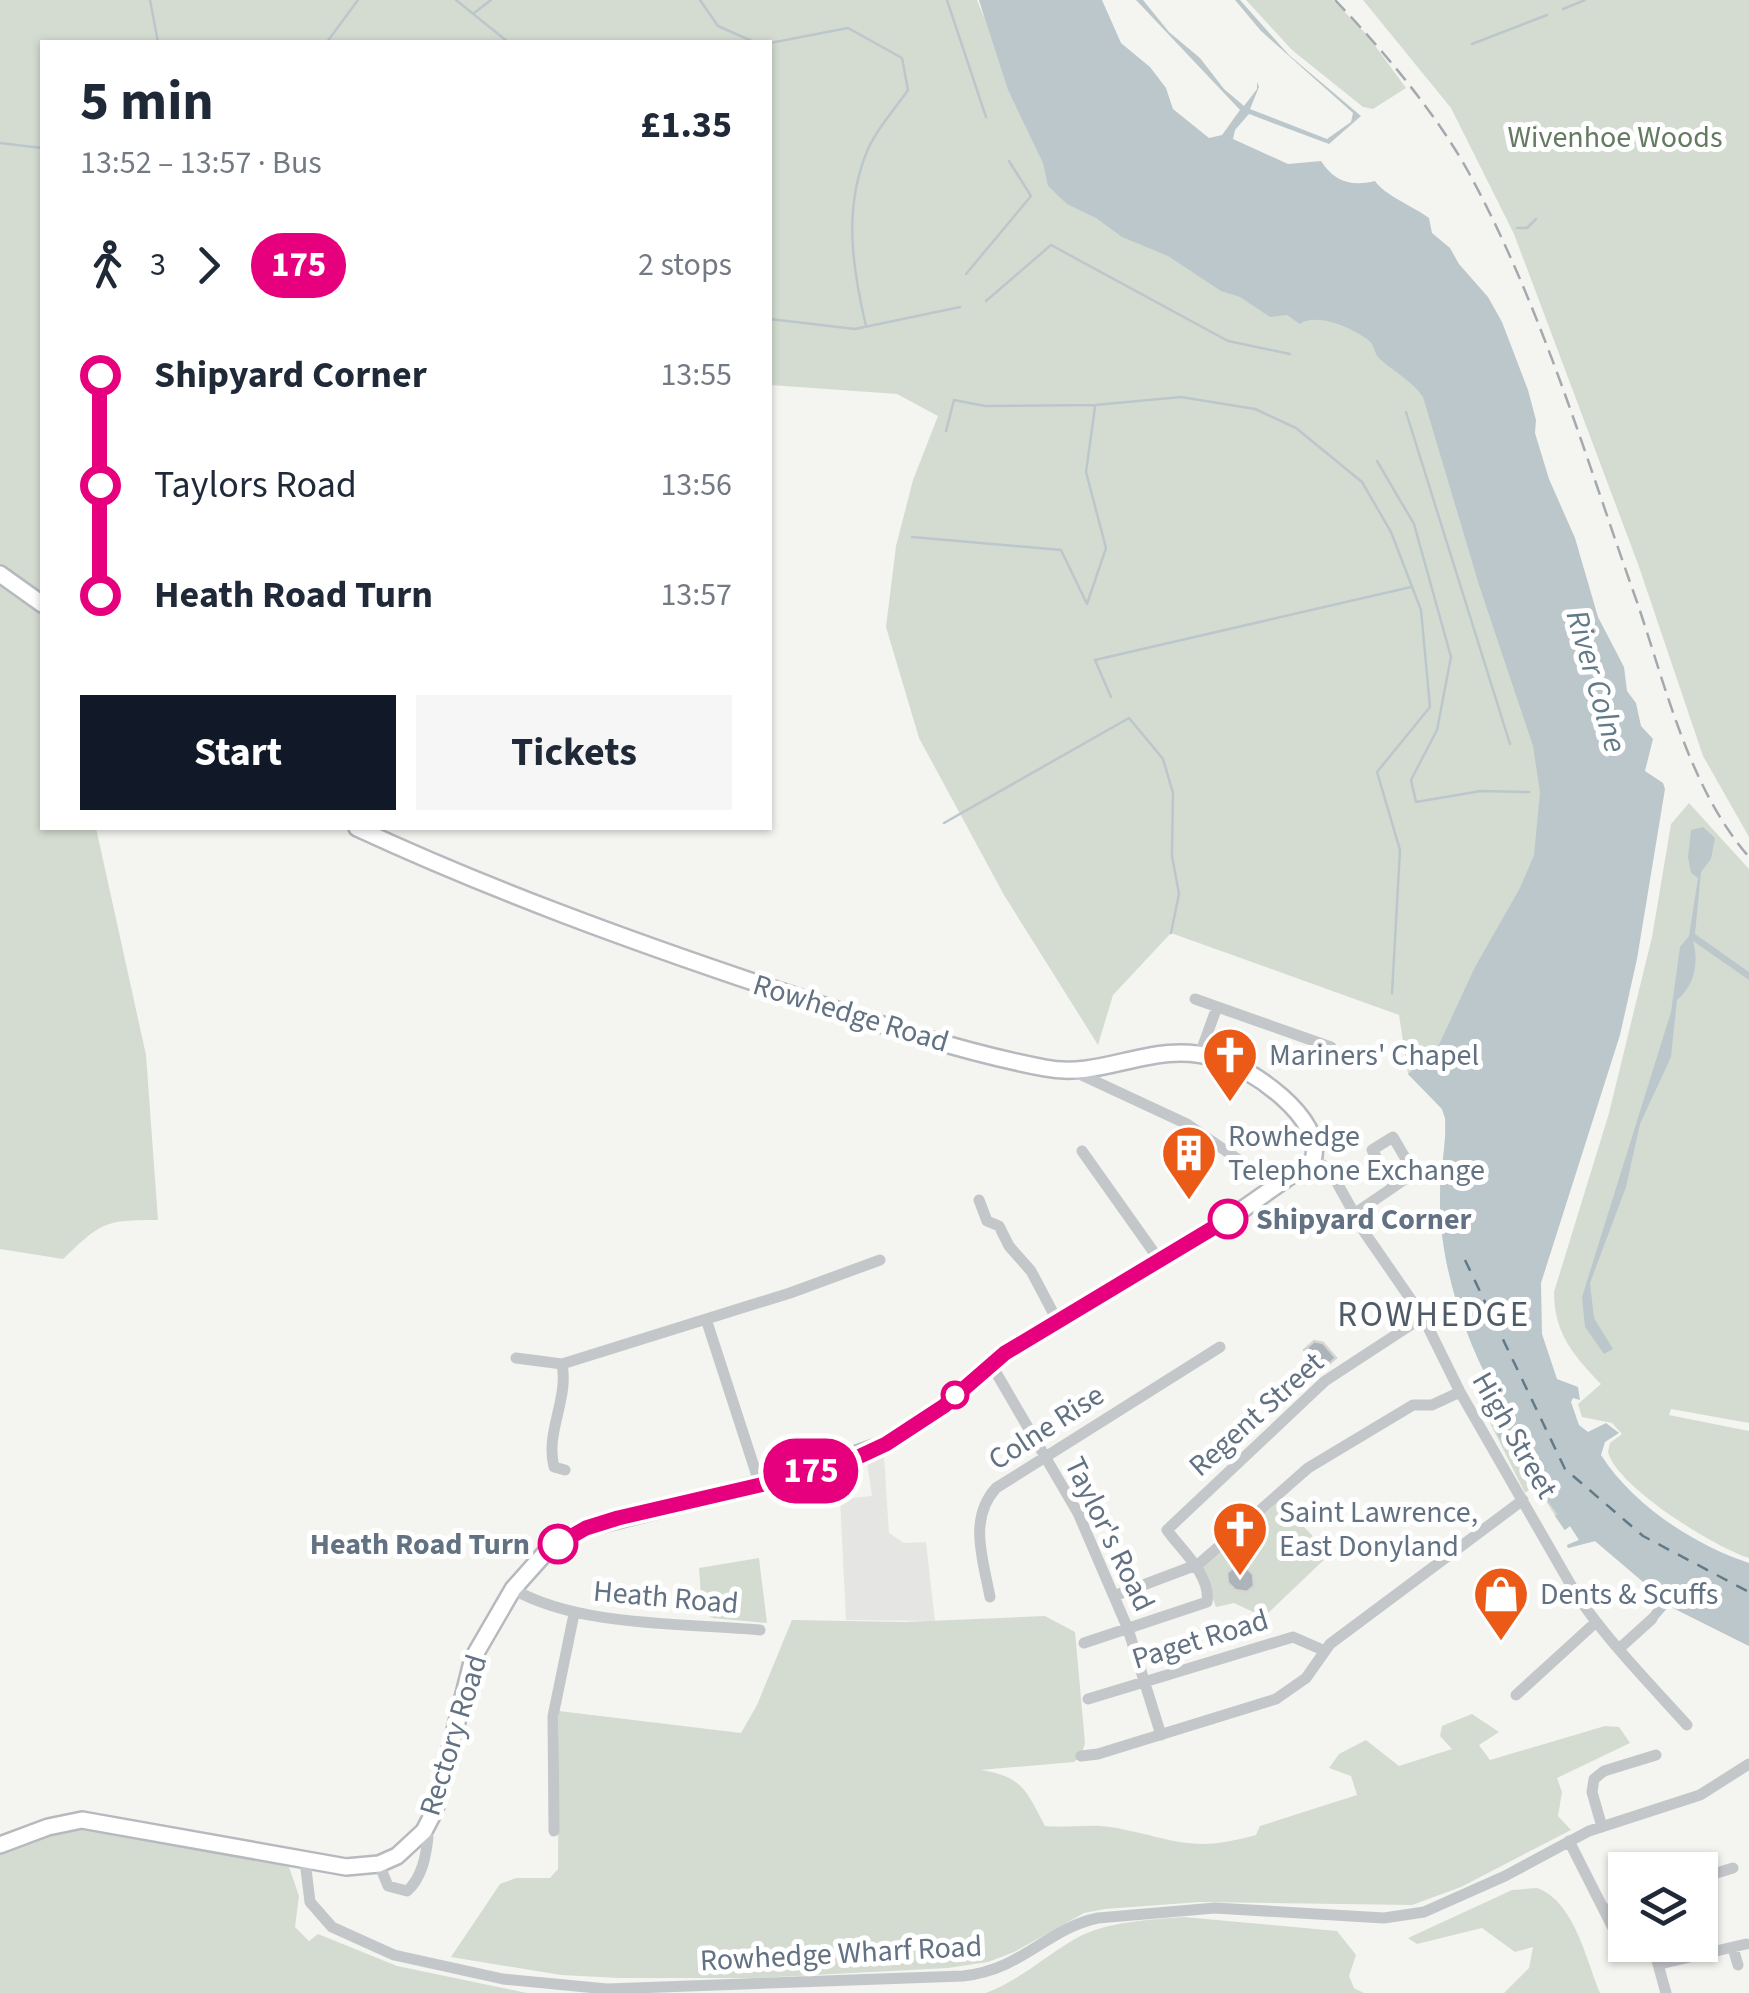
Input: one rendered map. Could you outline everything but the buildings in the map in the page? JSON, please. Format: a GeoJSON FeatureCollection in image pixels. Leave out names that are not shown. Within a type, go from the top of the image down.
{"type":"FeatureCollection","features":[{"type":"Feature","properties":{"kind":"street"},"geometry":{"type":"LineString","coordinates":[[0,574],[40,603]]}},
{"type":"Feature","properties":{"kind":"street","name":"Rowhedge Road"},"geometry":{"type":"LineString","coordinates":[[361,830],[459,876],[616,936],[958,1046],[1048,1069],[1073,1071],[1160,1051],[1200,1054],[1248,1071],[1286,1101],[1310,1132],[1315,1144],[1313,1160]]}},
{"type":"Feature","properties":{"kind":"street"},"geometry":{"type":"LineString","coordinates":[[1195,999],[1332,1047]]}},
{"type":"Feature","properties":{"kind":"street"},"geometry":{"type":"LineString","coordinates":[[1200,1054],[1217,1006]]}},
{"type":"Feature","properties":{"kind":"street"},"geometry":{"type":"LineString","coordinates":[[1073,1071],[1186,1124],[1278,1186]]}},
{"type":"Feature","properties":{"kind":"street"},"geometry":{"type":"LineString","coordinates":[[1082,1151],[1160,1261]]}},
{"type":"Feature","properties":{"kind":"street","name":"Rectory Road"},"geometry":{"type":"LineString","coordinates":[[424,1831],[428,1837],[420,1872],[407,1891],[388,1886],[379,1864],[397,1856],[424,1831],[434,1810],[466,1677],[482,1640],[513,1588],[546,1552],[586,1528],[760,1485],[856,1458],[886,1444],[944,1406],[990,1364],[1160,1261],[1313,1160]]}},
{"type":"Feature","properties":{"kind":"street","name":"High Street"},"geometry":{"type":"LineString","coordinates":[[1313,1160],[1328,1170],[1422,1317],[1560,1571],[1595,1624],[1621,1647],[1687,1725]]}},
{"type":"Feature","properties":{"kind":"street"},"geometry":{"type":"LineString","coordinates":[[1354,1214],[1394,1186]]}},
{"type":"Feature","properties":{"kind":"street"},"geometry":{"type":"LineString","coordinates":[[979,1200],[987,1221],[999,1226],[1009,1246],[1031,1270],[1058,1322]]}},
{"type":"Feature","properties":{"kind":"street"},"geometry":{"type":"LineString","coordinates":[[516,1358],[562,1364],[880,1260]]}},
{"type":"Feature","properties":{"kind":"street","name":"Regent Street"},"geometry":{"type":"LineString","coordinates":[[1195,1566],[1167,1530],[1325,1380],[1422,1317]]}},
{"type":"Feature","properties":{"kind":"street"},"geometry":{"type":"LineString","coordinates":[[706,1319],[760,1485]]}},
{"type":"Feature","properties":{"kind":"street","name":"Colne Rise"},"geometry":{"type":"LineString","coordinates":[[990,1597],[978,1536],[985,1502],[1005,1479],[1220,1347]]}},
{"type":"Feature","properties":{"kind":"street"},"geometry":{"type":"LineString","coordinates":[[556,1470],[549,1448],[564,1376],[562,1364]]}},
{"type":"Feature","properties":{"kind":"street","name":"Taylor's Road"},"geometry":{"type":"LineString","coordinates":[[990,1364],[1078,1513],[1128,1628],[1161,1734]]}},
{"type":"Feature","properties":{"kind":"street"},"geometry":{"type":"LineString","coordinates":[[1114,1596],[1195,1566],[1308,1468],[1413,1404],[1432,1404],[1460,1392]]}},
{"type":"Feature","properties":{"kind":"street"},"geometry":{"type":"LineString","coordinates":[[1081,1756],[1276,1699],[1306,1678],[1324,1651],[1523,1500]]}},
{"type":"Feature","properties":{"kind":"street"},"geometry":{"type":"LineString","coordinates":[[1084,1644],[1207,1602],[1209,1592],[1195,1566]]}},
{"type":"Feature","properties":{"kind":"street","name":"Heath Road"},"geometry":{"type":"LineString","coordinates":[[513,1588],[534,1601],[574,1614],[760,1630]]}},
{"type":"Feature","properties":{"kind":"street"},"geometry":{"type":"LineString","coordinates":[[554,1832],[553,1716],[574,1614]]}},
{"type":"Feature","properties":{"kind":"street"},"geometry":{"type":"LineString","coordinates":[[1621,1647],[1652,1619]]}},
{"type":"Feature","properties":{"kind":"street"},"geometry":{"type":"LineString","coordinates":[[1516,1695],[1595,1624]]}},
{"type":"Feature","properties":{"kind":"street","name":"Paget Road"},"geometry":{"type":"LineString","coordinates":[[1088,1698],[1293,1637],[1324,1651]]}},
{"type":"Feature","properties":{"kind":"street"},"geometry":{"type":"LineString","coordinates":[[1602,1827],[1592,1792],[1594,1779],[1604,1770],[1656,1755]]}},
{"type":"Feature","properties":{"kind":"street","name":"Rowhedge Wharf Road"},"geometry":{"type":"LineString","coordinates":[[305,1861],[310,1902],[319,1916],[348,1936],[394,1955],[472,1972],[607,1989],[985,1974],[1023,1958],[1082,1922],[1162,1910],[1403,1916],[1444,1904],[1602,1827],[1689,1800],[1749,1764]]}},
{"type":"Feature","properties":{"kind":"street"},"geometry":{"type":"LineString","coordinates":[[0,1845],[48,1827],[82,1820],[305,1861],[346,1867],[379,1864]]}},
{"type":"Feature","properties":{"kind":"street"},"geometry":{"type":"LineString","coordinates":[[1569,1841],[1608,1917]]}},
{"type":"Feature","properties":{"kind":"street"},"geometry":{"type":"LineString","coordinates":[[1718,1873],[1733,1868]]}},
{"type":"Feature","properties":{"kind":"street"},"geometry":{"type":"LineString","coordinates":[[1666,1993],[1660,1964],[1740,1946],[1738,1966]]}},
{"type":"Feature","properties":{"kind":"shaded area"},"geometry":{"type":"Polygon","coordinates":[[[884,1456],[889,1533],[904,1543],[926,1542],[935,1621],[846,1620],[840,1499],[872,1496],[867,1462],[884,1456]]]}},
{"type":"Feature","properties":{"kind":"green space"},"geometry":{"type":"Polygon","coordinates":[[[0,0],[977,0],[985,20],[979,0],[1394,304],[1561,700],[1480,1309],[1749,1646],[1669,1606],[1655,1622],[1662,1598],[1595,1541],[1568,1548],[1567,1545],[1579,1540],[1570,1526],[1564,1530],[1536,1485],[1525,1493],[1481,1405],[1479,1397],[1492,1388],[1462,1319],[1443,1245],[1440,1195],[1445,1118],[1442,1109],[1408,1074],[1399,1015],[1171,933],[1113,995],[1098,1045],[1004,895],[919,738],[886,627],[896,546],[913,480],[938,416],[897,394],[772,385],[772,40],[40,40],[40,830],[96,830],[146,1055],[158,1220],[105,1226],[63,1259],[0,1249],[0,0]]]}},
{"type":"Feature","properties":{"kind":"green space"},"geometry":{"type":"Polygon","coordinates":[[[1246,0],[1333,0],[1368,36],[1406,88],[1373,109],[1363,107],[1292,50],[1246,0]]]}},
{"type":"Feature","properties":{"kind":"green space","name":"Wivenhoe Woods"},"geometry":{"type":"Polygon","coordinates":[[[1363,0],[1749,0],[1749,837],[1703,756],[1638,564],[1514,234],[1451,108],[1363,0]]]}},
{"type":"Feature","properties":{"kind":"green space"},"geometry":{"type":"Polygon","coordinates":[[[1689,803],[1749,869],[1749,1423],[1671,1409],[1669,1415],[1749,1431],[1749,1558],[1713,1542],[1669,1514],[1615,1466],[1608,1452],[1610,1443],[1622,1434],[1612,1423],[1582,1417],[1578,1404],[1601,1384],[1567,1342],[1555,1307],[1554,1292],[1609,1113],[1652,937],[1671,824],[1689,803]]]}},
{"type":"Feature","properties":{"kind":"green space"},"geometry":{"type":"Polygon","coordinates":[[[1279,1501],[1330,1554],[1264,1617],[1234,1603],[1216,1607],[1202,1569],[1279,1501]]]}},
{"type":"Feature","properties":{"kind":"green space"},"geometry":{"type":"Polygon","coordinates":[[[759,1558],[767,1623],[712,1618],[702,1611],[699,1568],[759,1558]]]}},
{"type":"Feature","properties":{"kind":"green space"},"geometry":{"type":"Polygon","coordinates":[[[1045,1616],[1075,1632],[1085,1743],[1081,1756],[1074,1762],[980,1770],[1005,1776],[1021,1787],[1045,1826],[1108,1827],[1200,1844],[1256,1835],[1260,1826],[1357,1795],[1351,1776],[1329,1768],[1339,1754],[1366,1740],[1399,1766],[1452,1749],[1440,1736],[1442,1726],[1472,1714],[1499,1732],[1479,1745],[1490,1760],[1605,1726],[1619,1727],[1630,1743],[1557,1778],[1562,1792],[1558,1816],[1571,1830],[1461,1887],[1412,1905],[1200,1902],[1105,1909],[1084,1913],[988,1962],[948,1968],[756,1978],[619,1978],[561,1975],[451,1957],[500,1884],[516,1878],[550,1878],[558,1869],[559,1711],[741,1733],[757,1705],[792,1620],[904,1622],[1045,1616]]]}},
{"type":"Feature","properties":{"kind":"green space"},"geometry":{"type":"Polygon","coordinates":[[[99,1827],[165,1837],[289,1867],[299,1896],[295,1927],[309,1941],[318,1934],[397,1966],[527,1993],[0,1993],[0,1850],[99,1827]]]}},
{"type":"Feature","properties":{"kind":"green space"},"geometry":{"type":"Polygon","coordinates":[[[1537,1888],[1550,1895],[1570,1918],[1600,1993],[1504,1993],[1529,1968],[1533,1947],[1515,1952],[1482,1928],[1417,1944],[1408,1938],[1512,1890],[1537,1888]]]}},
{"type":"Feature","properties":{"kind":"green space"},"geometry":{"type":"Polygon","coordinates":[[[1184,1917],[1337,1931],[1356,1955],[1349,1976],[1354,1988],[1364,1993],[986,1993],[1100,1928],[1184,1917]]]}},
{"type":"Feature","properties":{"kind":"water","name":"River Colne"},"geometry":{"type":"Polygon","coordinates":[[[979,0],[1102,0],[1121,43],[1150,67],[1166,88],[1173,109],[1209,138],[1222,135],[1240,110],[1136,0],[1143,0],[1169,32],[1200,58],[1224,89],[1244,106],[1257,89],[1257,82],[1259,87],[1250,109],[1327,139],[1351,122],[1353,113],[1261,31],[1235,0],[1240,0],[1289,55],[1361,116],[1329,144],[1249,114],[1235,130],[1233,139],[1288,164],[1321,161],[1344,181],[1375,181],[1429,218],[1432,233],[1450,248],[1502,322],[1528,390],[1536,420],[1535,433],[1549,479],[1575,538],[1598,617],[1624,667],[1627,691],[1636,703],[1641,726],[1653,739],[1645,771],[1663,783],[1665,789],[1637,959],[1620,1035],[1541,1283],[1542,1334],[1557,1379],[1578,1387],[1580,1400],[1573,1398],[1571,1402],[1579,1425],[1588,1432],[1606,1423],[1619,1433],[1605,1442],[1601,1455],[1629,1490],[1686,1534],[1749,1563],[1749,1646],[1669,1606],[1655,1622],[1648,1616],[1662,1598],[1595,1541],[1568,1548],[1567,1545],[1579,1540],[1570,1526],[1565,1530],[1555,1516],[1536,1485],[1537,1479],[1511,1441],[1503,1445],[1479,1397],[1492,1388],[1462,1319],[1443,1245],[1440,1195],[1445,1118],[1442,1109],[1408,1074],[1436,1051],[1475,967],[1520,888],[1534,855],[1540,792],[1533,746],[1479,585],[1423,397],[1378,358],[1371,342],[1353,331],[1325,321],[1300,324],[1287,315],[1270,317],[1168,256],[1122,237],[1067,204],[1048,186],[1043,163],[1008,90],[979,0]]]}},
{"type":"Feature","properties":{"kind":"water"},"geometry":{"type":"Polygon","coordinates":[[[1703,827],[1715,838],[1711,859],[1701,872],[1695,934],[1749,972],[1749,980],[1693,941],[1694,973],[1677,1000],[1671,1057],[1640,1124],[1626,1187],[1590,1283],[1594,1318],[1613,1349],[1604,1354],[1585,1327],[1582,1297],[1671,1012],[1680,947],[1689,936],[1698,878],[1691,873],[1688,857],[1691,830],[1703,827]]]}},
{"type":"Feature","properties":{"kind":"waterway"},"geometry":{"type":"LineString","coordinates":[[150,0],[158,40]]}},
{"type":"Feature","properties":{"kind":"waterway"},"geometry":{"type":"LineString","coordinates":[[328,40],[358,0]]}},
{"type":"Feature","properties":{"kind":"waterway"},"geometry":{"type":"LineString","coordinates":[[456,0],[506,40]]}},
{"type":"Feature","properties":{"kind":"waterway"},"geometry":{"type":"LineString","coordinates":[[474,13],[491,0]]}},
{"type":"Feature","properties":{"kind":"waterway"},"geometry":{"type":"LineString","coordinates":[[700,0],[718,26],[750,40]]}},
{"type":"Feature","properties":{"kind":"waterway"},"geometry":{"type":"LineString","coordinates":[[947,0],[986,117]]}},
{"type":"Feature","properties":{"kind":"waterway"},"geometry":{"type":"LineString","coordinates":[[1563,9],[1585,0]]}},
{"type":"Feature","properties":{"kind":"waterway"},"geometry":{"type":"LineString","coordinates":[[1472,44],[1547,15]]}},
{"type":"Feature","properties":{"kind":"waterway"},"geometry":{"type":"LineString","coordinates":[[772,43],[848,28],[902,58],[908,90],[872,141],[855,193],[852,237],[866,326]]}},
{"type":"Feature","properties":{"kind":"waterway"},"geometry":{"type":"LineString","coordinates":[[0,143],[40,148]]}},
{"type":"Feature","properties":{"kind":"waterway"},"geometry":{"type":"LineString","coordinates":[[966,274],[1031,196],[1009,161]]}},
{"type":"Feature","properties":{"kind":"waterway"},"geometry":{"type":"LineString","coordinates":[[1517,228],[1527,228],[1536,219]]}},
{"type":"Feature","properties":{"kind":"waterway"},"geometry":{"type":"LineString","coordinates":[[986,301],[1051,245],[1228,341],[1290,354]]}},
{"type":"Feature","properties":{"kind":"waterway"},"geometry":{"type":"LineString","coordinates":[[772,319],[855,329],[960,307]]}},
{"type":"Feature","properties":{"kind":"waterway"},"geometry":{"type":"LineString","coordinates":[[946,431],[954,400],[985,406],[1095,405],[1181,397],[1255,409],[1296,428],[1362,482],[1391,532],[1421,610],[1430,707],[1377,772],[1400,850],[1392,993]]}},
{"type":"Feature","properties":{"kind":"waterway"},"geometry":{"type":"LineString","coordinates":[[912,537],[1061,550],[1087,604],[1106,548],[1086,472],[1095,407]]}},
{"type":"Feature","properties":{"kind":"waterway"},"geometry":{"type":"LineString","coordinates":[[1406,412],[1510,744]]}},
{"type":"Feature","properties":{"kind":"waterway"},"geometry":{"type":"LineString","coordinates":[[1377,461],[1414,524],[1451,657],[1437,730],[1411,780],[1416,802],[1481,791],[1529,792]]}},
{"type":"Feature","properties":{"kind":"waterway"},"geometry":{"type":"LineString","coordinates":[[1111,697],[1095,660],[1411,587]]}},
{"type":"Feature","properties":{"kind":"waterway"},"geometry":{"type":"LineString","coordinates":[[944,823],[1129,718],[1163,759],[1173,793],[1172,856],[1179,894],[1171,933]]}},
{"type":"Feature","properties":{"kind":"ferry route"},"geometry":{"type":"LineString","coordinates":[[1465,1260],[1565,1469],[1643,1536],[1749,1592]]}},
{"type":"Feature","properties":{"kind":"railway"},"geometry":{"type":"LineString","coordinates":[[1335,0],[1389,60],[1441,128],[1495,224],[1561,384],[1681,736],[1710,800],[1749,857]]}},
{"type":"Feature","properties":{"kind":"bus line","name":"175"},"geometry":{"type":"LineString","coordinates":[[558,1544],[586,1528],[618,1518],[760,1485],[856,1458],[886,1444],[944,1406],[1005,1353],[1228,1219]]}},
{"type":"Feature","properties":{"kind":"place","name":"Mariners' Chapel"},"geometry":{"type":"Point","coordinates":[1230,1104]}},
{"type":"Feature","properties":{"kind":"place","name":"Rowhedge Telephone Exchange"},"geometry":{"type":"Point","coordinates":[1189,1202]}},
{"type":"Feature","properties":{"kind":"place","name":"Shipyard Corner"},"geometry":{"type":"Point","coordinates":[1228,1219]}},
{"type":"Feature","properties":{"kind":"place","name":"Heath Road Turn"},"geometry":{"type":"Point","coordinates":[558,1544]}},
{"type":"Feature","properties":{"kind":"place","name":"Saint Lawrence, East Donyland"},"geometry":{"type":"Point","coordinates":[1240,1578]}},
{"type":"Feature","properties":{"kind":"place","name":"Dents & Scuffs"},"geometry":{"type":"Point","coordinates":[1501,1643]}},
{"type":"Feature","properties":{"kind":"district","name":"ROWHEDGE"},"geometry":{"type":"Point","coordinates":[1434,1314]}}]}
